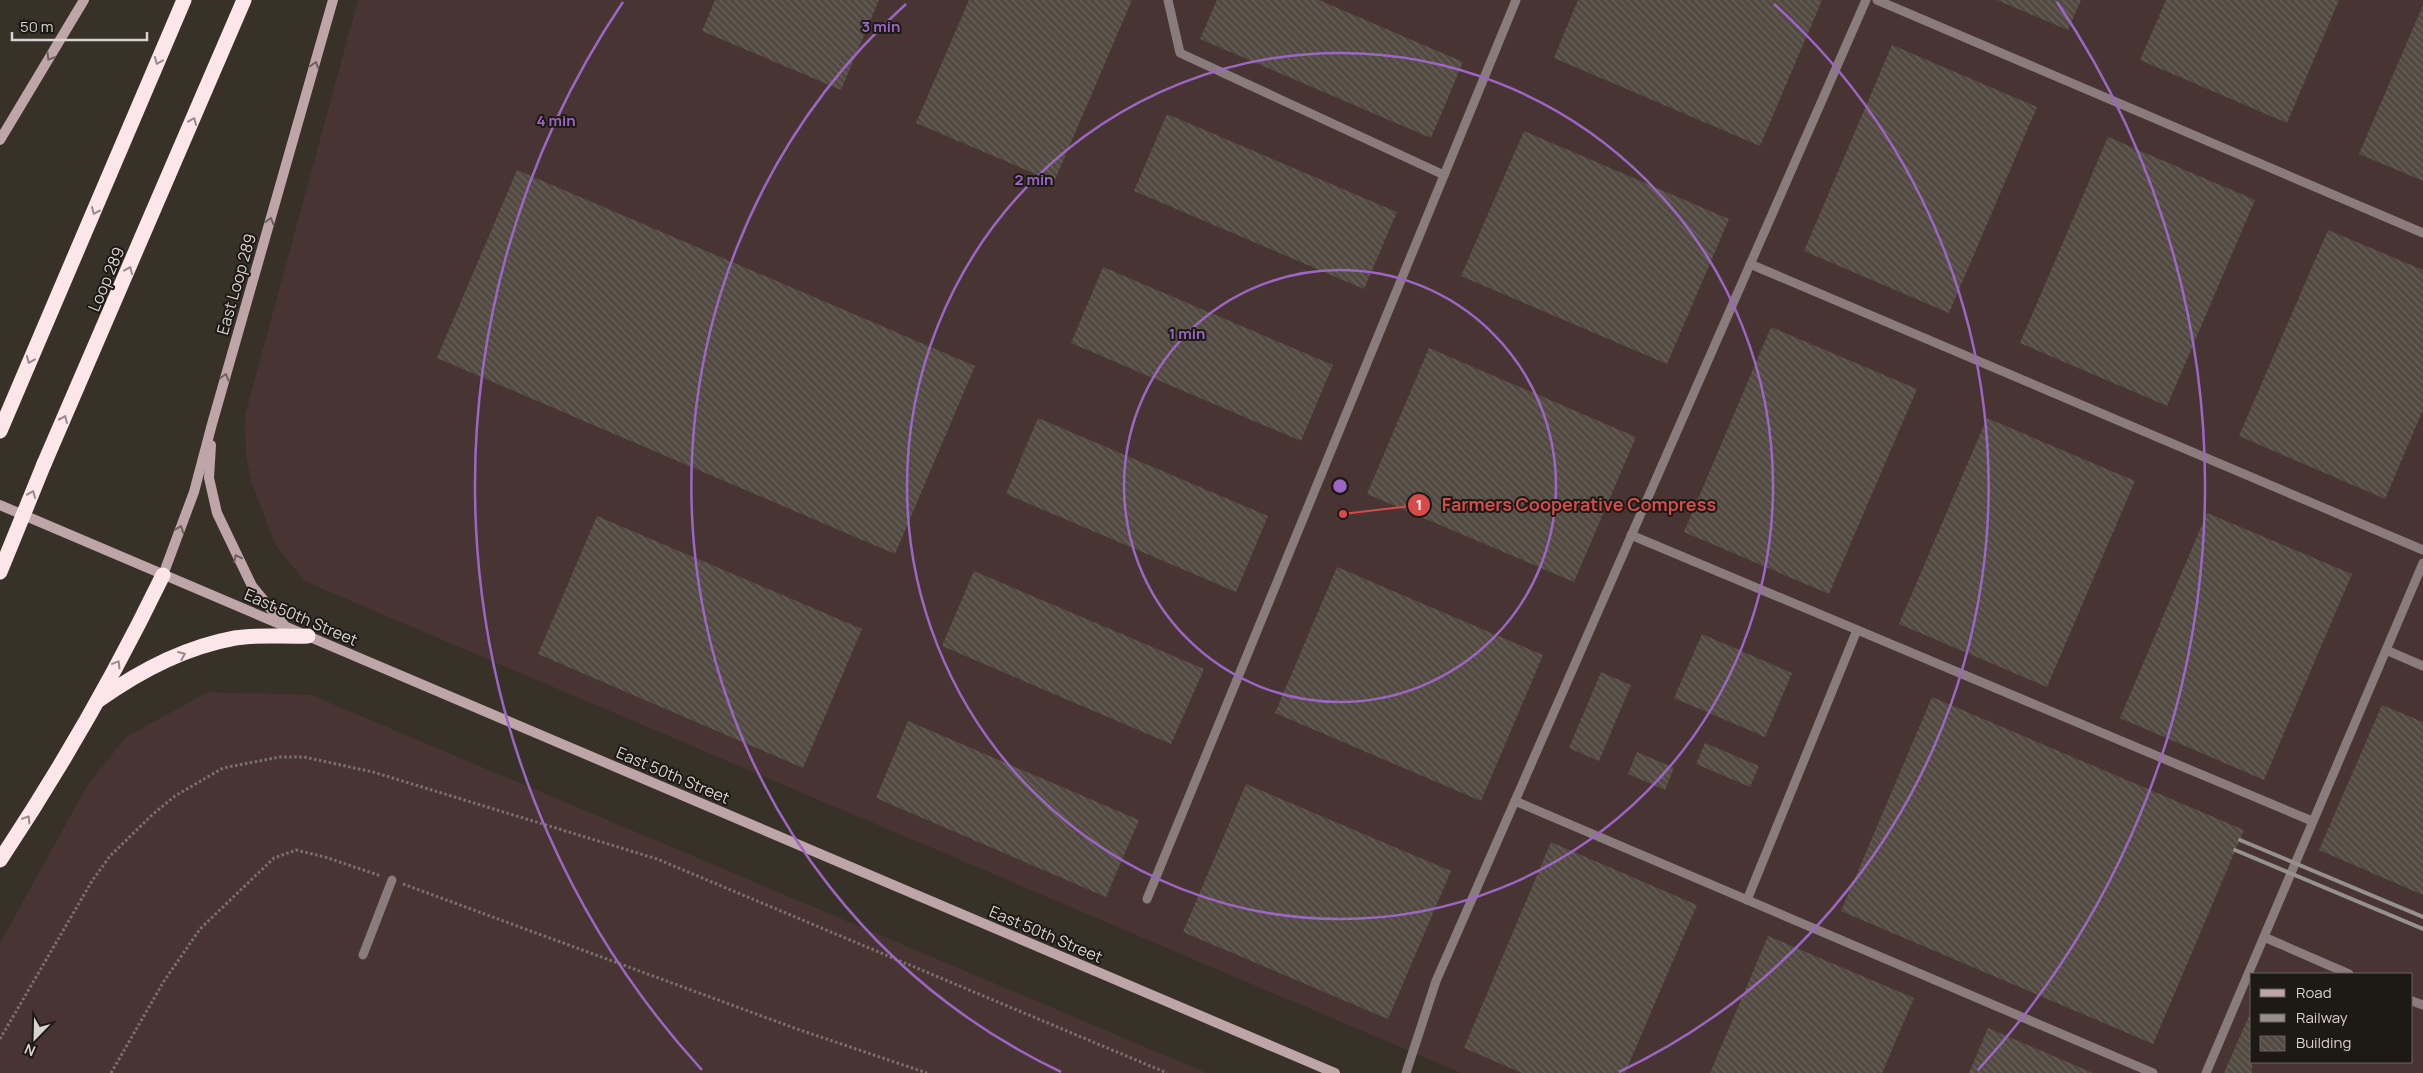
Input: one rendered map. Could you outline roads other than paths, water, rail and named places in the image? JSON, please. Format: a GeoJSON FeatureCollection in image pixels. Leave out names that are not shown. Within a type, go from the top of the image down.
{"type":"FeatureCollection","features":[{"type":"Feature","properties":{"kind":"highway"},"geometry":{"type":"LineString","coordinates":[[0,431],[184,0]]}},
{"type":"Feature","properties":{"kind":"highway","name":"Loop 289"},"geometry":{"type":"LineString","coordinates":[[0,572],[44,464],[244,0]]}},
{"type":"Feature","properties":{"kind":"highway"},"geometry":{"type":"LineString","coordinates":[[0,860],[26,820],[130,643],[163,574]]}},
{"type":"Feature","properties":{"kind":"highway"},"geometry":{"type":"LineString","coordinates":[[94,704],[122,684],[192,650],[236,638],[308,636]]}},
{"type":"Feature","properties":{"kind":"main road"},"geometry":{"type":"LineString","coordinates":[[0,140],[84,0]]}},
{"type":"Feature","properties":{"kind":"main road","name":"East Loop 289"},"geometry":{"type":"LineString","coordinates":[[163,574],[194,492],[333,0]]}},
{"type":"Feature","properties":{"kind":"main road"},"geometry":{"type":"LineString","coordinates":[[212,424],[209,478],[217,513],[252,586],[284,626]]}},
{"type":"Feature","properties":{"kind":"main road","name":"East 50th Street"},"geometry":{"type":"LineString","coordinates":[[0,505],[1335,1073]]}},
{"type":"Feature","properties":{"kind":"lane"},"geometry":{"type":"LineString","coordinates":[[1168,0],[1180,53],[1444,175]]}},
{"type":"Feature","properties":{"kind":"lane"},"geometry":{"type":"LineString","coordinates":[[1147,899],[1516,0]]}},
{"type":"Feature","properties":{"kind":"lane"},"geometry":{"type":"LineString","coordinates":[[1406,1073],[1436,981],[1866,0]]}},
{"type":"Feature","properties":{"kind":"lane"},"geometry":{"type":"LineString","coordinates":[[1877,0],[2423,233]]}},
{"type":"Feature","properties":{"kind":"lane"},"geometry":{"type":"LineString","coordinates":[[1750,264],[2423,550]]}},
{"type":"Feature","properties":{"kind":"lane"},"geometry":{"type":"LineString","coordinates":[[1632,535],[2312,821]]}},
{"type":"Feature","properties":{"kind":"lane"},"geometry":{"type":"LineString","coordinates":[[2206,1073],[2423,563]]}},
{"type":"Feature","properties":{"kind":"lane"},"geometry":{"type":"LineString","coordinates":[[1747,900],[1858,630]]}},
{"type":"Feature","properties":{"kind":"lane"},"geometry":{"type":"LineString","coordinates":[[2386,650],[2423,666]]}},
{"type":"Feature","properties":{"kind":"lane"},"geometry":{"type":"LineString","coordinates":[[1515,801],[2153,1073]]}},
{"type":"Feature","properties":{"kind":"lane"},"geometry":{"type":"LineString","coordinates":[[363,955],[392,880]]}},
{"type":"Feature","properties":{"kind":"lane"},"geometry":{"type":"LineString","coordinates":[[2264,937],[2347,973]]}},
{"type":"Feature","properties":{"kind":"railway"},"geometry":{"type":"LineString","coordinates":[[2240,840],[2423,917]]}},
{"type":"Feature","properties":{"kind":"railway"},"geometry":{"type":"LineString","coordinates":[[2235,850],[2423,929]]}},
{"type":"Feature","properties":{"kind":"place","name":"Farmers Cooperative Compress"},"geometry":{"type":"Point","coordinates":[1343,514]}}]}
